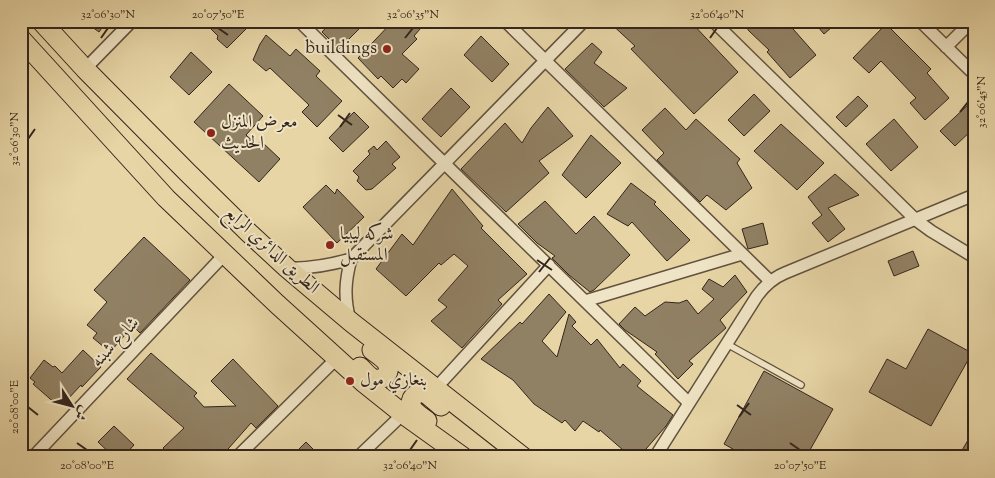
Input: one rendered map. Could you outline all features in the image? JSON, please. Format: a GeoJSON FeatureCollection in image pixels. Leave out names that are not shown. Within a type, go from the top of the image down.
{"type":"FeatureCollection","features":[{"type":"Feature","properties":{"kind":"main road","name":"الطريق الدائري الرابع"},"geometry":{"type":"LineString","coordinates":[[41,21],[85,69],[234,219],[287,268],[351,322],[523,457]]}},
{"type":"Feature","properties":{"kind":"main road","name":"الطريق الدائري الرابع"},"geometry":{"type":"LineString","coordinates":[[21,39],[166,198],[277,304],[364,382],[403,414],[463,457]]}},
{"type":"Feature","properties":{"kind":"main road"},"geometry":{"type":"LineString","coordinates":[[277,304],[310,319],[373,379],[378,380],[387,375],[388,366],[386,362],[318,306],[314,300],[311,288]]}},
{"type":"Feature","properties":{"kind":"main road"},"geometry":{"type":"LineString","coordinates":[[468,457],[460,445],[412,409],[411,400],[413,396],[421,393],[425,394],[504,457]]}},
{"type":"Feature","properties":{"kind":"street"},"geometry":{"type":"LineString","coordinates":[[85,69],[132,21]]}},
{"type":"Feature","properties":{"kind":"street"},"geometry":{"type":"LineString","coordinates":[[300,21],[689,403]]}},
{"type":"Feature","properties":{"kind":"street"},"geometry":{"type":"LineString","coordinates":[[505,21],[770,281]]}},
{"type":"Feature","properties":{"kind":"street"},"geometry":{"type":"LineString","coordinates":[[287,268],[313,268],[351,259],[584,21]]}},
{"type":"Feature","properties":{"kind":"street"},"geometry":{"type":"LineString","coordinates":[[713,21],[916,220],[974,257]]}},
{"type":"Feature","properties":{"kind":"street"},"geometry":{"type":"LineString","coordinates":[[920,21],[974,74]]}},
{"type":"Feature","properties":{"kind":"street"},"geometry":{"type":"LineString","coordinates":[[946,47],[972,21]]}},
{"type":"Feature","properties":{"kind":"street"},"geometry":{"type":"LineString","coordinates":[[655,457],[756,296],[770,281],[786,272],[974,195]]}},
{"type":"Feature","properties":{"kind":"street","name":"شارع شبنه"},"geometry":{"type":"LineString","coordinates":[[33,457],[225,254]]}},
{"type":"Feature","properties":{"kind":"street"},"geometry":{"type":"LineString","coordinates":[[584,301],[742,254]]}},
{"type":"Feature","properties":{"kind":"street"},"geometry":{"type":"LineString","coordinates":[[351,259],[347,277],[346,299],[351,322]]}},
{"type":"Feature","properties":{"kind":"street"},"geometry":{"type":"LineString","coordinates":[[436,388],[549,265]]}},
{"type":"Feature","properties":{"kind":"street"},"geometry":{"type":"LineString","coordinates":[[237,457],[337,358]]}},
{"type":"Feature","properties":{"kind":"street"},"geometry":{"type":"LineString","coordinates":[[358,457],[403,414]]}},
{"type":"Feature","properties":{"kind":"lane"},"geometry":{"type":"LineString","coordinates":[[727,344],[801,385]]}},
{"type":"Feature","properties":{"kind":"building"},"geometry":{"type":"Polygon","coordinates":[[[84,21],[107,21],[99,32],[84,21]]]}},
{"type":"Feature","properties":{"kind":"building"},"geometry":{"type":"Polygon","coordinates":[[[203,21],[254,21],[227,48],[203,21]]]}},
{"type":"Feature","properties":{"kind":"building"},"geometry":{"type":"Polygon","coordinates":[[[332,21],[367,21],[339,49],[322,32],[332,21]]]}},
{"type":"Feature","properties":{"kind":"building","name":"buildings"},"geometry":{"type":"Polygon","coordinates":[[[393,21],[427,21],[414,36],[417,39],[402,54],[419,69],[406,83],[402,79],[393,88],[381,76],[378,79],[358,58],[393,21]]]}},
{"type":"Feature","properties":{"kind":"building"},"geometry":{"type":"Polygon","coordinates":[[[608,21],[690,21],[738,72],[694,114],[631,49],[635,46],[608,21]]]}},
{"type":"Feature","properties":{"kind":"building"},"geometry":{"type":"Polygon","coordinates":[[[742,21],[786,21],[816,55],[790,78],[767,52],[769,50],[749,31],[742,21]]]}},
{"type":"Feature","properties":{"kind":"building"},"geometry":{"type":"Polygon","coordinates":[[[813,21],[839,21],[824,34],[813,21]]]}},
{"type":"Feature","properties":{"kind":"building"},"geometry":{"type":"Polygon","coordinates":[[[886,24],[931,69],[927,73],[949,98],[925,120],[910,103],[916,98],[881,61],[869,73],[853,58],[886,24]]]}},
{"type":"Feature","properties":{"kind":"building"},"geometry":{"type":"Polygon","coordinates":[[[266,35],[290,56],[296,49],[320,71],[316,76],[342,101],[317,127],[302,112],[309,105],[270,68],[266,71],[253,60],[266,35]]]}},
{"type":"Feature","properties":{"kind":"building"},"geometry":{"type":"Polygon","coordinates":[[[481,36],[509,64],[492,82],[464,55],[481,36]]]}},
{"type":"Feature","properties":{"kind":"building"},"geometry":{"type":"Polygon","coordinates":[[[592,43],[602,52],[594,63],[627,88],[604,107],[565,69],[592,43]]]}},
{"type":"Feature","properties":{"kind":"building"},"geometry":{"type":"Polygon","coordinates":[[[191,52],[212,72],[189,95],[170,77],[191,52]]]}},
{"type":"Feature","properties":{"kind":"building"},"geometry":{"type":"Polygon","coordinates":[[[229,84],[263,116],[246,135],[256,144],[262,142],[280,159],[259,182],[194,122],[229,84]]]}},
{"type":"Feature","properties":{"kind":"building"},"geometry":{"type":"Polygon","coordinates":[[[451,88],[470,107],[441,137],[422,119],[451,88]]]}},
{"type":"Feature","properties":{"kind":"building"},"geometry":{"type":"Polygon","coordinates":[[[754,94],[770,111],[744,136],[728,120],[754,94]]]}},
{"type":"Feature","properties":{"kind":"building"},"geometry":{"type":"Polygon","coordinates":[[[858,96],[868,106],[846,127],[836,117],[858,96]]]}},
{"type":"Feature","properties":{"kind":"building"},"geometry":{"type":"Polygon","coordinates":[[[970,103],[974,108],[974,128],[955,146],[940,131],[970,103]]]}},
{"type":"Feature","properties":{"kind":"building"},"geometry":{"type":"Polygon","coordinates":[[[548,107],[573,136],[539,161],[549,173],[506,212],[461,169],[505,123],[522,143],[548,107]]]}},
{"type":"Feature","properties":{"kind":"building"},"geometry":{"type":"Polygon","coordinates":[[[665,108],[686,130],[696,119],[740,159],[737,163],[752,188],[726,210],[707,195],[700,202],[657,160],[664,153],[642,130],[665,108]]]}},
{"type":"Feature","properties":{"kind":"building"},"geometry":{"type":"Polygon","coordinates":[[[354,112],[369,127],[343,152],[329,138],[354,112]]]}},
{"type":"Feature","properties":{"kind":"building"},"geometry":{"type":"Polygon","coordinates":[[[894,119],[918,147],[891,171],[866,144],[894,119]]]}},
{"type":"Feature","properties":{"kind":"building"},"geometry":{"type":"Polygon","coordinates":[[[781,124],[824,163],[797,190],[754,151],[781,124]]]}},
{"type":"Feature","properties":{"kind":"building"},"geometry":{"type":"Polygon","coordinates":[[[591,135],[621,163],[586,198],[562,175],[591,135]]]}},
{"type":"Feature","properties":{"kind":"building"},"geometry":{"type":"Polygon","coordinates":[[[386,141],[400,157],[392,164],[396,168],[372,189],[366,190],[357,181],[359,177],[353,171],[370,154],[368,151],[374,146],[377,150],[386,141]]]}},
{"type":"Feature","properties":{"kind":"building"},"geometry":{"type":"Polygon","coordinates":[[[835,174],[859,195],[828,208],[845,229],[828,242],[812,223],[822,215],[808,197],[835,174]]]}},
{"type":"Feature","properties":{"kind":"building"},"geometry":{"type":"Polygon","coordinates":[[[631,183],[656,202],[654,204],[690,240],[667,261],[632,222],[628,226],[607,214],[631,183]]]}},
{"type":"Feature","properties":{"kind":"building"},"geometry":{"type":"Polygon","coordinates":[[[326,185],[335,194],[337,189],[364,217],[337,243],[303,207],[326,185]]]}},
{"type":"Feature","properties":{"kind":"building"},"geometry":{"type":"Polygon","coordinates":[[[452,189],[483,226],[481,228],[527,274],[498,300],[502,304],[462,348],[431,321],[447,307],[438,300],[468,266],[454,254],[441,265],[439,263],[406,296],[376,269],[402,234],[413,245],[452,189]]]}},
{"type":"Feature","properties":{"kind":"building"},"geometry":{"type":"Polygon","coordinates":[[[545,201],[576,234],[594,216],[630,255],[594,290],[590,292],[569,275],[552,258],[555,256],[537,243],[518,224],[545,201]]]}},
{"type":"Feature","properties":{"kind":"building"},"geometry":{"type":"Polygon","coordinates":[[[763,223],[768,244],[748,249],[742,229],[763,223]]]}},
{"type":"Feature","properties":{"kind":"building"},"geometry":{"type":"Polygon","coordinates":[[[144,237],[190,280],[140,333],[133,326],[110,352],[93,338],[97,333],[87,325],[107,302],[94,290],[144,237]]]}},
{"type":"Feature","properties":{"kind":"building"},"geometry":{"type":"Polygon","coordinates":[[[913,251],[919,266],[894,276],[888,261],[913,251]]]}},
{"type":"Feature","properties":{"kind":"building"},"geometry":{"type":"Polygon","coordinates":[[[735,275],[747,292],[720,320],[726,328],[689,361],[693,364],[678,379],[655,354],[657,352],[619,324],[635,307],[645,316],[665,302],[679,303],[687,300],[698,314],[714,299],[702,289],[709,279],[723,287],[735,275]]]}},
{"type":"Feature","properties":{"kind":"building"},"geometry":{"type":"Polygon","coordinates":[[[549,294],[566,312],[542,341],[557,357],[569,314],[576,322],[572,326],[591,345],[597,339],[620,368],[623,364],[641,381],[637,386],[673,415],[639,457],[631,457],[600,430],[599,432],[583,421],[575,431],[565,420],[562,423],[534,404],[513,380],[481,359],[520,322],[522,324],[549,294]]]}},
{"type":"Feature","properties":{"kind":"building"},"geometry":{"type":"Polygon","coordinates":[[[928,329],[972,353],[931,426],[869,392],[887,359],[906,369],[928,329]]]}},
{"type":"Feature","properties":{"kind":"building"},"geometry":{"type":"Polygon","coordinates":[[[83,350],[101,367],[67,400],[63,398],[57,405],[33,384],[35,382],[30,378],[44,360],[53,367],[55,366],[62,373],[83,350]]]}},
{"type":"Feature","properties":{"kind":"building"},"geometry":{"type":"Polygon","coordinates":[[[151,353],[197,393],[194,396],[204,407],[236,406],[211,381],[233,359],[278,406],[256,428],[251,423],[221,457],[218,457],[214,452],[209,457],[171,457],[163,448],[184,428],[127,379],[151,353]]]}},
{"type":"Feature","properties":{"kind":"building"},"geometry":{"type":"Polygon","coordinates":[[[764,371],[833,409],[806,457],[747,457],[724,444],[764,371]]]}},
{"type":"Feature","properties":{"kind":"building"},"geometry":{"type":"Polygon","coordinates":[[[114,426],[134,445],[123,457],[114,457],[98,442],[114,426]]]}},
{"type":"Feature","properties":{"kind":"building"},"geometry":{"type":"Polygon","coordinates":[[[974,430],[974,457],[958,457],[974,430]]]}},
{"type":"Feature","properties":{"kind":"building"},"geometry":{"type":"Polygon","coordinates":[[[306,442],[321,457],[291,457],[306,442]]]}},
{"type":"Feature","properties":{"kind":"place","name":"buildings"},"geometry":{"type":"Point","coordinates":[387,49]}},
{"type":"Feature","properties":{"kind":"place","name":"معرض المنزل الحديث"},"geometry":{"type":"Point","coordinates":[211,133]}},
{"type":"Feature","properties":{"kind":"place","name":"شركه ليبيا المستقبل"},"geometry":{"type":"Point","coordinates":[330,245]}},
{"type":"Feature","properties":{"kind":"place","name":"بنغازي مول"},"geometry":{"type":"Point","coordinates":[350,381]}}]}
